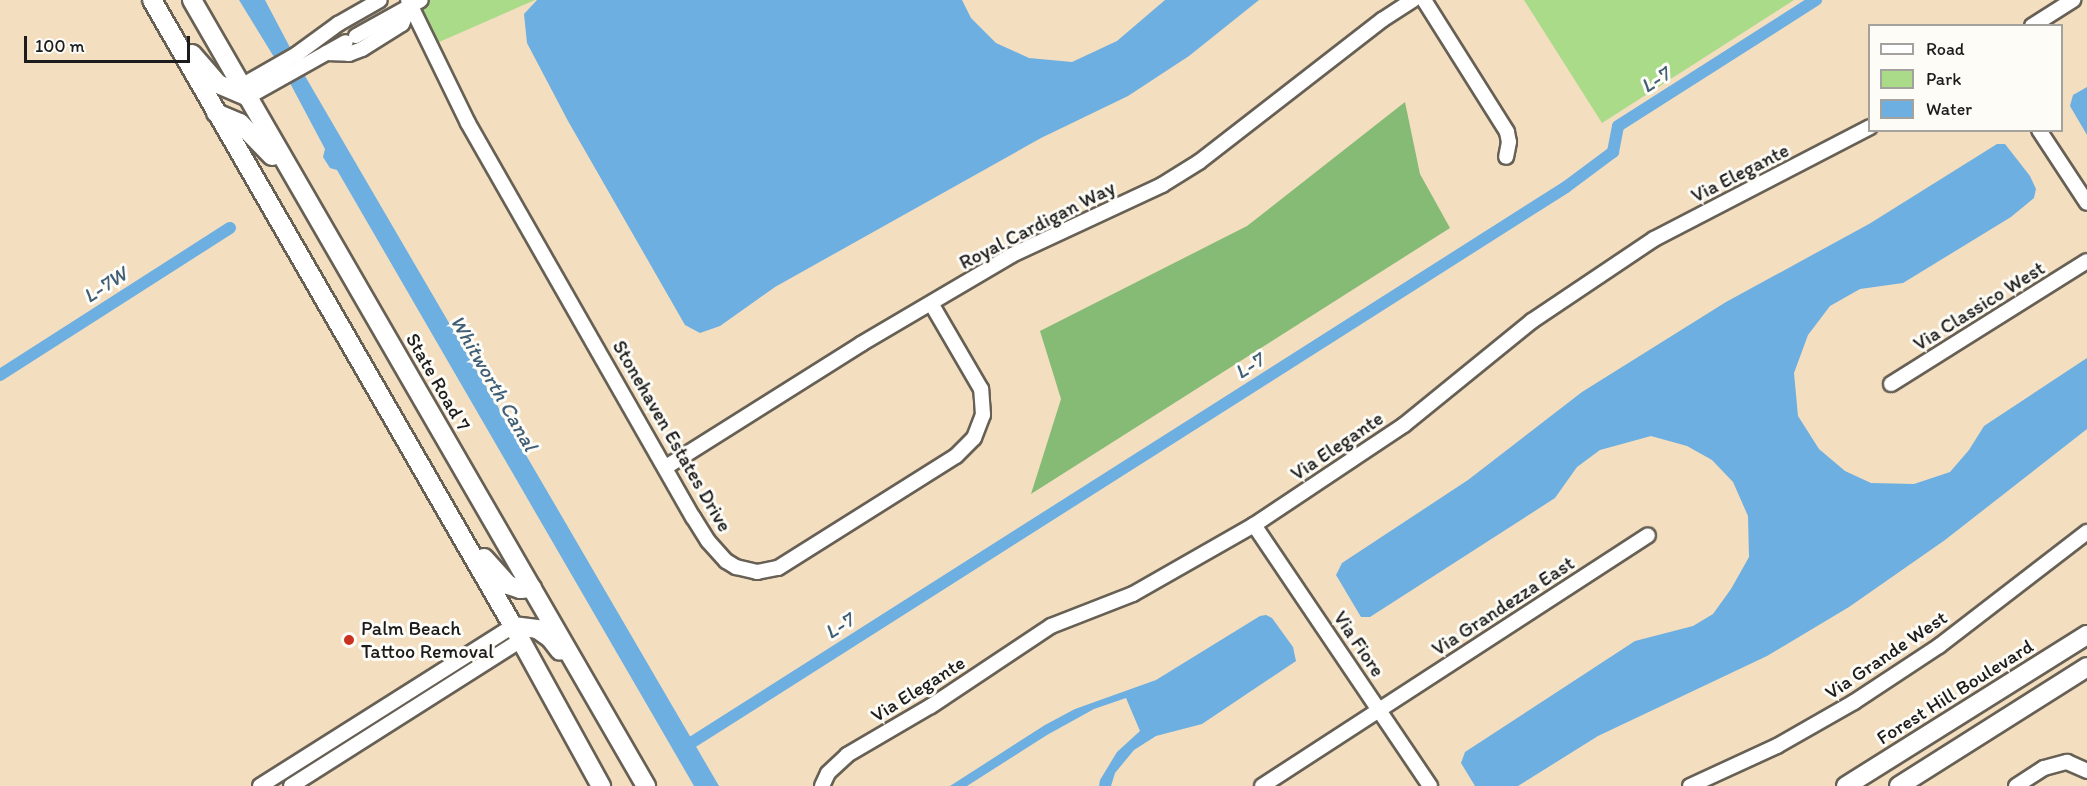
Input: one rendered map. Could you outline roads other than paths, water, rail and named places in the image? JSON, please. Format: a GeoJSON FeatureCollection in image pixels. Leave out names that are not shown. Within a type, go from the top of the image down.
{"type":"FeatureCollection","features":[{"type":"Feature","properties":{"kind":"main road"},"geometry":{"type":"LineString","coordinates":[[152,0],[517,633],[601,786]]}},
{"type":"Feature","properties":{"kind":"main road","name":"State Road 7"},"geometry":{"type":"LineString","coordinates":[[192,0],[646,786]]}},
{"type":"Feature","properties":{"kind":"main road"},"geometry":{"type":"LineString","coordinates":[[167,26],[218,84],[244,92]]}},
{"type":"Feature","properties":{"kind":"main road"},"geometry":{"type":"LineString","coordinates":[[216,113],[240,123],[256,136],[309,202]]}},
{"type":"Feature","properties":{"kind":"main road"},"geometry":{"type":"LineString","coordinates":[[436,494],[496,575],[508,585],[520,589],[532,588]]}},
{"type":"Feature","properties":{"kind":"main road"},"geometry":{"type":"LineString","coordinates":[[517,633],[537,629],[550,638],[592,693]]}},
{"type":"Feature","properties":{"kind":"main road","name":"Forest Hill Boulevard"},"geometry":{"type":"LineString","coordinates":[[1846,786],[2087,635]]}},
{"type":"Feature","properties":{"kind":"main road"},"geometry":{"type":"LineString","coordinates":[[1899,786],[2087,667]]}},
{"type":"Feature","properties":{"kind":"street","name":"Stonehaven Estates Drive"},"geometry":{"type":"LineString","coordinates":[[244,92],[300,59],[338,24],[380,0]]}},
{"type":"Feature","properties":{"kind":"street","name":"Royal Cardigan Way"},"geometry":{"type":"LineString","coordinates":[[666,466],[1012,255],[1162,185],[1199,162],[1382,20],[1413,0]]}},
{"type":"Feature","properties":{"kind":"street"},"geometry":{"type":"LineString","coordinates":[[1424,0],[1507,132],[1509,142],[1506,157]]}},
{"type":"Feature","properties":{"kind":"street"},"geometry":{"type":"LineString","coordinates":[[2035,24],[2073,0]]}},
{"type":"Feature","properties":{"kind":"street","name":"Stonehaven Estates Drive"},"geometry":{"type":"LineString","coordinates":[[300,59],[326,53],[348,54],[413,2],[468,123],[708,541],[726,561],[746,571],[757,572],[778,568],[956,456],[974,438],[983,415],[981,389],[932,303]]}},
{"type":"Feature","properties":{"kind":"street"},"geometry":{"type":"LineString","coordinates":[[362,10],[375,33]]}},
{"type":"Feature","properties":{"kind":"street","name":"Stonehaven Estates Drive"},"geometry":{"type":"LineString","coordinates":[[326,53],[351,39],[375,33]]}},
{"type":"Feature","properties":{"kind":"street","name":"Via Elegante"},"geometry":{"type":"LineString","coordinates":[[822,786],[828,773],[847,755],[931,706],[1051,626],[1133,594],[1254,525],[1404,425],[1532,321],[1654,239],[1868,128]]}},
{"type":"Feature","properties":{"kind":"street"},"geometry":{"type":"LineString","coordinates":[[2040,132],[2087,203]]}},
{"type":"Feature","properties":{"kind":"street","name":"Via Classico West"},"geometry":{"type":"LineString","coordinates":[[1892,384],[2087,261]]}},
{"type":"Feature","properties":{"kind":"street","name":"Via Fiore"},"geometry":{"type":"LineString","coordinates":[[1254,525],[1381,710],[1430,786]]}},
{"type":"Feature","properties":{"kind":"street","name":"Via Grande West"},"geometry":{"type":"LineString","coordinates":[[1690,786],[1777,746],[1854,702],[1939,646],[2087,532]]}},
{"type":"Feature","properties":{"kind":"street","name":"Via Grandezza East"},"geometry":{"type":"LineString","coordinates":[[1262,786],[1648,535]]}},
{"type":"Feature","properties":{"kind":"street"},"geometry":{"type":"LineString","coordinates":[[260,786],[438,674],[517,633]]}},
{"type":"Feature","properties":{"kind":"street"},"geometry":{"type":"LineString","coordinates":[[291,786],[447,687],[517,633]]}},
{"type":"Feature","properties":{"kind":"street"},"geometry":{"type":"LineString","coordinates":[[438,674],[447,687]]}},
{"type":"Feature","properties":{"kind":"street"},"geometry":{"type":"LineString","coordinates":[[2016,786],[2044,768],[2067,762],[2087,771]]}},
{"type":"Feature","properties":{"kind":"water"},"geometry":{"type":"Polygon","coordinates":[[[239,0],[265,0],[305,76],[719,786],[694,786],[337,170],[330,168],[323,157],[325,149],[290,83],[239,0]]]}},
{"type":"Feature","properties":{"kind":"water"},"geometry":{"type":"Polygon","coordinates":[[[537,0],[962,0],[971,18],[996,43],[1029,58],[1072,62],[1117,41],[1165,0],[1259,0],[1189,56],[1128,96],[1041,138],[775,287],[720,326],[700,333],[685,325],[568,121],[527,43],[524,14],[537,0]]]}},
{"type":"Feature","properties":{"kind":"water"},"geometry":{"type":"Polygon","coordinates":[[[2087,87],[2087,135],[2070,106],[2073,95],[2087,87]]]}},
{"type":"Feature","properties":{"kind":"water"},"geometry":{"type":"Polygon","coordinates":[[[1997,144],[2005,144],[2030,176],[2036,189],[2034,198],[2011,217],[1903,283],[1860,289],[1830,306],[1808,335],[1794,373],[1798,416],[1819,449],[1845,471],[1871,483],[1914,484],[1950,472],[1969,450],[1984,426],[2087,358],[2087,429],[1945,540],[1849,607],[1767,656],[1598,736],[1518,786],[1475,786],[1461,763],[1465,752],[1635,641],[1693,626],[1713,614],[1731,589],[1749,557],[1748,516],[1733,482],[1712,460],[1687,446],[1651,436],[1600,450],[1577,467],[1555,498],[1370,617],[1361,617],[1336,575],[1342,563],[1468,480],[1582,392],[1726,302],[1869,224],[1997,144]]]}},
{"type":"Feature","properties":{"kind":"water"},"geometry":{"type":"Polygon","coordinates":[[[1266,615],[1272,618],[1293,647],[1296,661],[1202,724],[1156,736],[1134,750],[1115,773],[1111,786],[1099,786],[1100,780],[1117,752],[1140,731],[1126,698],[1094,709],[1047,735],[967,786],[950,786],[1045,725],[1075,709],[1156,680],[1260,616],[1266,615]]]}},
{"type":"Feature","properties":{"kind":"waterway","name":"L-7"},"geometry":{"type":"LineString","coordinates":[[683,748],[1566,187],[1613,152],[1618,126],[1816,0]]}},
{"type":"Feature","properties":{"kind":"waterway","name":"L-7W"},"geometry":{"type":"LineString","coordinates":[[0,375],[230,228]]}},
{"type":"Feature","properties":{"kind":"place","name":"Palm Beach Tattoo Removal"},"geometry":{"type":"Point","coordinates":[349,640]}},
{"type":"Feature","properties":{"kind":"water label","name":"Whitworth Canal"},"geometry":{"type":"Point","coordinates":[494,383]}}]}
